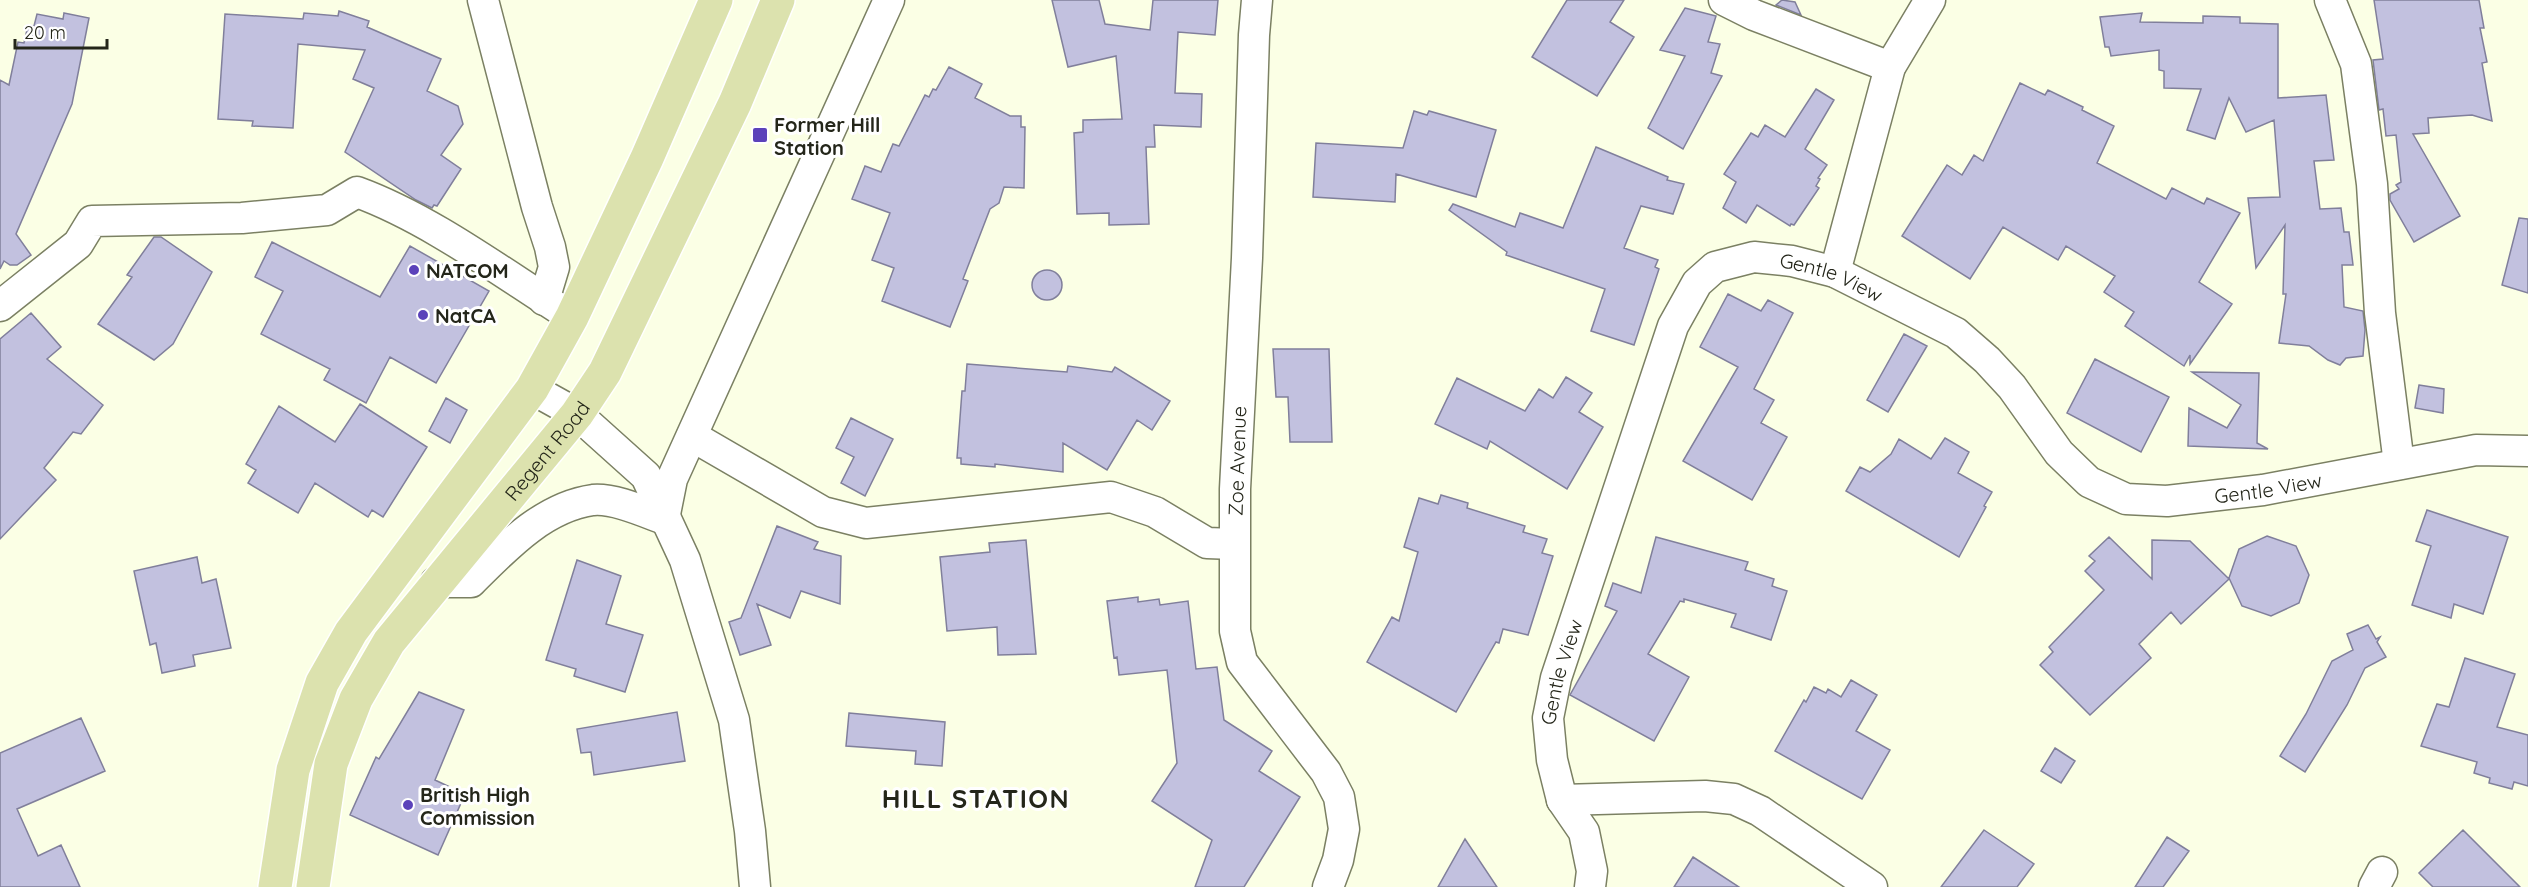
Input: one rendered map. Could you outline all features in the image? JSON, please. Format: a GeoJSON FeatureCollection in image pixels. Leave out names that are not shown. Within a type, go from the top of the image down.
{"type":"FeatureCollection","features":[{"type":"Feature","properties":{"kind":"main road"},"geometry":{"type":"LineString","coordinates":[[275,887],[293,770],[322,683],[351,632],[532,389],[572,317],[647,158],[716,0]]}},
{"type":"Feature","properties":{"kind":"main road","name":"Regent Road"},"geometry":{"type":"LineString","coordinates":[[313,887],[331,764],[356,699],[389,642],[436,582],[577,414],[605,372],[625,336],[735,103],[778,0]]}},
{"type":"Feature","properties":{"kind":"street"},"geometry":{"type":"LineString","coordinates":[[483,0],[537,207],[550,247],[554,267],[544,300]]}},
{"type":"Feature","properties":{"kind":"street"},"geometry":{"type":"LineString","coordinates":[[664,519],[672,479],[889,0]]}},
{"type":"Feature","properties":{"kind":"street","name":"Zoe Avenue"},"geometry":{"type":"LineString","coordinates":[[1257,0],[1234,544],[1235,631],[1242,662],[1326,772],[1339,797],[1344,829],[1338,860],[1328,887]]}},
{"type":"Feature","properties":{"kind":"street"},"geometry":{"type":"LineString","coordinates":[[1724,0],[1754,15],[1890,67]]}},
{"type":"Feature","properties":{"kind":"street"},"geometry":{"type":"LineString","coordinates":[[1835,272],[1890,67],[1930,0]]}},
{"type":"Feature","properties":{"kind":"street"},"geometry":{"type":"LineString","coordinates":[[2330,0],[2356,64],[2372,184],[2380,312],[2399,464]]}},
{"type":"Feature","properties":{"kind":"street"},"geometry":{"type":"LineString","coordinates":[[0,306],[78,244],[92,221],[242,218],[327,210],[357,192],[386,203],[432,229],[572,317]]}},
{"type":"Feature","properties":{"kind":"street","name":"Gentle View"},"geometry":{"type":"LineString","coordinates":[[1590,887],[1592,871],[1584,832],[1563,800],[1552,760],[1548,718],[1556,678],[1673,326],[1697,283],[1715,267],[1754,257],[1792,261],[1835,272],[1956,333],[2013,387],[2059,453],[2074,468],[2089,482],[2126,499],[2167,501],[2263,490],[2476,450],[2528,452]]}},
{"type":"Feature","properties":{"kind":"street"},"geometry":{"type":"LineString","coordinates":[[532,389],[577,414],[646,476],[685,560],[734,720],[750,831],[755,887]]}},
{"type":"Feature","properties":{"kind":"street"},"geometry":{"type":"LineString","coordinates":[[692,436],[824,512],[866,523],[1111,497],[1155,512],[1207,543],[1234,544]]}},
{"type":"Feature","properties":{"kind":"street"},"geometry":{"type":"LineString","coordinates":[[436,582],[471,582],[511,543],[555,512],[594,500],[632,507],[664,519]]}},
{"type":"Feature","properties":{"kind":"street"},"geometry":{"type":"LineString","coordinates":[[1563,800],[1705,796],[1734,799],[1760,811],[1872,887]]}},
{"type":"Feature","properties":{"kind":"building"},"geometry":{"type":"Polygon","coordinates":[[[1052,0],[1099,0],[1105,24],[1150,30],[1153,0],[1218,0],[1215,35],[1178,32],[1175,93],[1202,94],[1201,127],[1154,125],[1155,147],[1146,147],[1149,224],[1109,225],[1109,213],[1077,214],[1074,133],[1083,132],[1083,120],[1122,119],[1116,56],[1068,67],[1052,0]]]}},
{"type":"Feature","properties":{"kind":"building"},"geometry":{"type":"Polygon","coordinates":[[[1567,0],[1624,0],[1610,22],[1634,37],[1597,96],[1532,57],[1567,0]]]}},
{"type":"Feature","properties":{"kind":"building"},"geometry":{"type":"Polygon","coordinates":[[[1782,0],[1795,2],[1801,15],[1776,5],[1782,0]]]}},
{"type":"Feature","properties":{"kind":"building"},"geometry":{"type":"Polygon","coordinates":[[[2374,0],[2479,0],[2484,28],[2480,28],[2487,62],[2482,63],[2492,121],[2472,115],[2428,118],[2429,133],[2413,134],[2460,216],[2414,242],[2390,200],[2390,194],[2399,189],[2396,185],[2401,182],[2396,135],[2386,136],[2383,109],[2379,110],[2373,60],[2383,59],[2374,0]]]}},
{"type":"Feature","properties":{"kind":"building"},"geometry":{"type":"Polygon","coordinates":[[[1685,8],[1716,16],[1708,42],[1720,44],[1711,73],[1722,76],[1683,149],[1648,128],[1685,56],[1660,50],[1685,8]]]}},
{"type":"Feature","properties":{"kind":"building"},"geometry":{"type":"Polygon","coordinates":[[[339,11],[369,21],[367,27],[441,59],[427,91],[458,106],[463,124],[441,155],[461,169],[437,206],[434,205],[432,208],[416,200],[345,152],[374,88],[353,79],[365,50],[298,44],[293,128],[252,126],[253,121],[218,119],[225,14],[303,19],[304,13],[338,16],[339,11]]]}},
{"type":"Feature","properties":{"kind":"building"},"geometry":{"type":"Polygon","coordinates":[[[64,13],[89,18],[72,104],[16,234],[31,255],[17,265],[10,265],[4,261],[0,269],[0,80],[9,85],[18,42],[24,43],[28,25],[34,26],[37,14],[63,19],[64,13]]]}},
{"type":"Feature","properties":{"kind":"building"},"geometry":{"type":"Polygon","coordinates":[[[2142,13],[2140,22],[2203,23],[2203,16],[2240,17],[2240,23],[2278,24],[2278,98],[2326,95],[2334,160],[2314,161],[2320,209],[2341,208],[2344,232],[2349,232],[2353,265],[2342,265],[2344,307],[2363,311],[2365,330],[2363,356],[2346,358],[2340,365],[2328,360],[2309,346],[2279,343],[2286,294],[2283,294],[2285,225],[2256,268],[2248,198],[2280,197],[2274,120],[2246,132],[2229,98],[2215,139],[2187,130],[2201,89],[2164,88],[2164,71],[2159,70],[2159,50],[2111,56],[2109,47],[2105,47],[2100,17],[2142,13]]]}},
{"type":"Feature","properties":{"kind":"building"},"geometry":{"type":"Polygon","coordinates":[[[949,67],[982,84],[975,98],[1010,116],[1021,116],[1021,127],[1025,127],[1024,188],[1004,187],[999,203],[990,209],[963,279],[968,281],[950,327],[882,301],[894,268],[872,260],[890,213],[852,199],[865,166],[881,172],[893,144],[899,146],[925,95],[929,97],[933,89],[936,90],[949,67]]]}},
{"type":"Feature","properties":{"kind":"building"},"geometry":{"type":"Polygon","coordinates":[[[2020,83],[2045,95],[2048,90],[2083,107],[2082,110],[2114,126],[2097,163],[2166,199],[2172,188],[2204,204],[2207,198],[2240,213],[2199,282],[2232,304],[2190,364],[2190,355],[2184,366],[2125,326],[2134,312],[2104,292],[2115,276],[2066,246],[2058,260],[2003,227],[1970,279],[1902,236],[1947,165],[1962,175],[1974,155],[1983,161],[2020,83]]]}},
{"type":"Feature","properties":{"kind":"building"},"geometry":{"type":"Polygon","coordinates":[[[1816,89],[1834,100],[1805,149],[1827,165],[1818,178],[1820,179],[1816,186],[1819,188],[1794,225],[1790,226],[1757,205],[1746,223],[1723,208],[1736,182],[1724,174],[1751,133],[1758,137],[1765,125],[1785,137],[1816,89]]]}},
{"type":"Feature","properties":{"kind":"building"},"geometry":{"type":"Polygon","coordinates":[[[1414,111],[1427,115],[1429,111],[1496,130],[1476,197],[1396,174],[1395,202],[1313,197],[1316,143],[1403,148],[1414,111]]]}},
{"type":"Feature","properties":{"kind":"building"},"geometry":{"type":"Polygon","coordinates":[[[1596,147],[1668,177],[1667,180],[1684,184],[1673,214],[1641,206],[1624,248],[1658,260],[1655,267],[1659,269],[1634,345],[1591,331],[1605,289],[1506,255],[1507,252],[1449,210],[1453,204],[1515,227],[1520,213],[1563,228],[1596,147]]]}},
{"type":"Feature","properties":{"kind":"building"},"geometry":{"type":"Polygon","coordinates":[[[2519,218],[2528,219],[2528,293],[2502,285],[2519,218]]]}},
{"type":"Feature","properties":{"kind":"building"},"geometry":{"type":"Polygon","coordinates":[[[154,237],[161,237],[212,272],[173,344],[154,360],[98,324],[132,277],[127,275],[154,237]]]}},
{"type":"Feature","properties":{"kind":"building"},"geometry":{"type":"Polygon","coordinates":[[[272,242],[380,297],[410,246],[489,291],[436,383],[390,357],[366,403],[324,380],[330,369],[261,334],[283,291],[255,277],[272,242]]]}},
{"type":"Feature","properties":{"kind":"building"},"geometry":{"type":"Polygon","coordinates":[[[1047,270],[1053,271],[1061,279],[1061,291],[1053,299],[1047,300],[1041,299],[1033,291],[1032,285],[1033,279],[1041,271],[1047,270]]]}},
{"type":"Feature","properties":{"kind":"building"},"geometry":{"type":"Polygon","coordinates":[[[1728,294],[1761,311],[1768,300],[1793,313],[1754,389],[1774,400],[1761,423],[1787,437],[1752,500],[1683,461],[1738,367],[1700,347],[1728,294]]]}},
{"type":"Feature","properties":{"kind":"building"},"geometry":{"type":"Polygon","coordinates":[[[31,313],[61,347],[47,359],[103,405],[81,434],[73,432],[44,468],[56,480],[0,539],[0,339],[31,313]]]}},
{"type":"Feature","properties":{"kind":"building"},"geometry":{"type":"Polygon","coordinates":[[[1904,334],[1927,346],[1888,412],[1867,400],[1904,334]]]}},
{"type":"Feature","properties":{"kind":"building"},"geometry":{"type":"Polygon","coordinates":[[[1273,349],[1329,349],[1332,442],[1290,442],[1288,397],[1276,397],[1273,349]]]}},
{"type":"Feature","properties":{"kind":"building"},"geometry":{"type":"Polygon","coordinates":[[[2095,359],[2169,397],[2141,452],[2067,413],[2095,359]]]}},
{"type":"Feature","properties":{"kind":"building"},"geometry":{"type":"Polygon","coordinates":[[[967,364],[1067,372],[1068,366],[1112,372],[1115,367],[1170,401],[1152,430],[1137,420],[1107,470],[1063,443],[1063,472],[995,464],[995,467],[961,464],[961,458],[957,458],[962,391],[965,391],[967,364]]]}},
{"type":"Feature","properties":{"kind":"building"},"geometry":{"type":"Polygon","coordinates":[[[2192,372],[2259,373],[2257,443],[2268,449],[2188,446],[2189,408],[2227,428],[2241,405],[2192,372]]]}},
{"type":"Feature","properties":{"kind":"building"},"geometry":{"type":"Polygon","coordinates":[[[1566,377],[1592,393],[1579,412],[1603,427],[1567,489],[1490,441],[1487,449],[1435,424],[1457,378],[1525,411],[1539,389],[1553,398],[1566,377]]]}},
{"type":"Feature","properties":{"kind":"building"},"geometry":{"type":"Polygon","coordinates":[[[2419,385],[2444,389],[2443,413],[2415,408],[2419,385]]]}},
{"type":"Feature","properties":{"kind":"building"},"geometry":{"type":"Polygon","coordinates":[[[446,398],[467,410],[450,443],[429,431],[446,398]]]}},
{"type":"Feature","properties":{"kind":"building"},"geometry":{"type":"Polygon","coordinates":[[[360,404],[427,447],[383,517],[372,510],[368,517],[315,483],[298,513],[248,483],[256,470],[246,464],[279,406],[335,442],[360,404]]]}},
{"type":"Feature","properties":{"kind":"building"},"geometry":{"type":"Polygon","coordinates":[[[851,418],[893,439],[865,496],[841,483],[854,457],[836,448],[851,418]]]}},
{"type":"Feature","properties":{"kind":"building"},"geometry":{"type":"Polygon","coordinates":[[[1945,438],[1969,452],[1958,473],[1992,492],[1959,557],[1846,491],[1860,467],[1870,472],[1891,454],[1899,439],[1931,459],[1945,438]]]}},
{"type":"Feature","properties":{"kind":"building"},"geometry":{"type":"Polygon","coordinates":[[[1441,495],[1468,503],[1467,508],[1525,526],[1523,532],[1547,539],[1542,553],[1553,556],[1528,635],[1503,629],[1499,643],[1496,642],[1456,712],[1367,662],[1392,617],[1399,621],[1418,552],[1404,547],[1419,498],[1438,504],[1441,495]]]}},
{"type":"Feature","properties":{"kind":"building"},"geometry":{"type":"Polygon","coordinates":[[[2427,510],[2508,537],[2483,614],[2454,604],[2451,618],[2412,605],[2431,546],[2416,541],[2427,510]]]}},
{"type":"Feature","properties":{"kind":"building"},"geometry":{"type":"Polygon","coordinates":[[[777,526],[818,542],[814,549],[841,556],[840,604],[801,591],[790,618],[757,604],[771,645],[740,655],[729,622],[741,618],[777,526]]]}},
{"type":"Feature","properties":{"kind":"building"},"geometry":{"type":"Polygon","coordinates":[[[2267,536],[2296,546],[2309,575],[2299,603],[2271,616],[2242,606],[2229,578],[2239,549],[2267,536]]]}},
{"type":"Feature","properties":{"kind":"building"},"geometry":{"type":"Polygon","coordinates":[[[1656,537],[1748,562],[1745,570],[1774,579],[1772,586],[1787,591],[1771,640],[1731,627],[1736,614],[1684,599],[1684,602],[1680,601],[1648,654],[1689,677],[1654,741],[1570,695],[1617,611],[1605,606],[1613,583],[1641,593],[1656,537]]]}},
{"type":"Feature","properties":{"kind":"building"},"geometry":{"type":"Polygon","coordinates":[[[2109,537],[2152,579],[2152,540],[2190,541],[2229,579],[2181,624],[2171,612],[2139,644],[2151,658],[2090,715],[2040,665],[2053,652],[2049,647],[2104,590],[2085,571],[2095,561],[2089,556],[2109,537]]]}},
{"type":"Feature","properties":{"kind":"building"},"geometry":{"type":"Polygon","coordinates":[[[1026,540],[1036,654],[998,655],[997,627],[947,631],[940,557],[990,552],[989,543],[1026,540]]]}},
{"type":"Feature","properties":{"kind":"building"},"geometry":{"type":"Polygon","coordinates":[[[197,557],[202,583],[216,579],[231,648],[193,655],[195,666],[162,673],[156,643],[150,645],[134,571],[197,557]]]}},
{"type":"Feature","properties":{"kind":"building"},"geometry":{"type":"Polygon","coordinates":[[[577,560],[621,576],[606,624],[643,635],[625,692],[574,676],[576,669],[546,660],[577,560]]]}},
{"type":"Feature","properties":{"kind":"building"},"geometry":{"type":"Polygon","coordinates":[[[1138,597],[1138,602],[1159,599],[1160,605],[1188,601],[1196,669],[1217,667],[1224,720],[1272,751],[1259,771],[1300,797],[1244,887],[1195,887],[1212,840],[1152,801],[1177,763],[1167,670],[1119,675],[1117,657],[1114,658],[1107,601],[1138,597]]]}},
{"type":"Feature","properties":{"kind":"building"},"geometry":{"type":"Polygon","coordinates":[[[2368,625],[2376,639],[2380,637],[2377,642],[2386,657],[2365,668],[2347,705],[2305,772],[2280,756],[2306,714],[2332,661],[2353,650],[2347,634],[2368,625]]]}},
{"type":"Feature","properties":{"kind":"building"},"geometry":{"type":"Polygon","coordinates":[[[2465,658],[2515,674],[2497,727],[2528,735],[2528,786],[2514,782],[2512,789],[2489,783],[2490,778],[2474,773],[2477,762],[2421,746],[2437,704],[2449,707],[2465,658]]]}},
{"type":"Feature","properties":{"kind":"building"},"geometry":{"type":"Polygon","coordinates":[[[1851,680],[1877,695],[1856,731],[1890,750],[1862,799],[1775,751],[1814,687],[1826,693],[1828,689],[1841,697],[1851,680]]]}},
{"type":"Feature","properties":{"kind":"building"},"geometry":{"type":"Polygon","coordinates":[[[419,692],[464,710],[435,780],[465,794],[438,855],[350,815],[376,757],[379,759],[419,692]]]}},
{"type":"Feature","properties":{"kind":"building"},"geometry":{"type":"Polygon","coordinates":[[[677,712],[685,761],[594,775],[591,752],[581,753],[577,729],[677,712]]]}},
{"type":"Feature","properties":{"kind":"building"},"geometry":{"type":"Polygon","coordinates":[[[849,713],[945,722],[942,766],[915,764],[916,751],[846,746],[849,713]]]}},
{"type":"Feature","properties":{"kind":"building"},"geometry":{"type":"Polygon","coordinates":[[[81,718],[105,771],[17,809],[38,856],[61,845],[80,887],[0,887],[0,753],[81,718]]]}},
{"type":"Feature","properties":{"kind":"building"},"geometry":{"type":"Polygon","coordinates":[[[2055,748],[2075,761],[2061,783],[2041,771],[2055,748]]]}},
{"type":"Feature","properties":{"kind":"building"},"geometry":{"type":"Polygon","coordinates":[[[1984,830],[2034,864],[2017,887],[1941,887],[1984,830]]]}},
{"type":"Feature","properties":{"kind":"building"},"geometry":{"type":"Polygon","coordinates":[[[2463,830],[2520,887],[2433,887],[2419,873],[2463,830]]]}},
{"type":"Feature","properties":{"kind":"building"},"geometry":{"type":"Polygon","coordinates":[[[2167,837],[2189,851],[2163,887],[2135,887],[2167,837]]]}},
{"type":"Feature","properties":{"kind":"building"},"geometry":{"type":"Polygon","coordinates":[[[1465,839],[1497,887],[1438,887],[1465,839]]]}},
{"type":"Feature","properties":{"kind":"building"},"geometry":{"type":"Polygon","coordinates":[[[1693,857],[1739,887],[1674,887],[1693,857]]]}},
{"type":"Feature","properties":{"kind":"place","name":"Former Hill Station"},"geometry":{"type":"Point","coordinates":[760,135]}},
{"type":"Feature","properties":{"kind":"place","name":"NATCOM"},"geometry":{"type":"Point","coordinates":[414,270]}},
{"type":"Feature","properties":{"kind":"place","name":"NatCA"},"geometry":{"type":"Point","coordinates":[423,315]}},
{"type":"Feature","properties":{"kind":"place","name":"British High Commission"},"geometry":{"type":"Point","coordinates":[408,805]}},
{"type":"Feature","properties":{"kind":"district","name":"HILL STATION"},"geometry":{"type":"Point","coordinates":[976,798]}}]}
